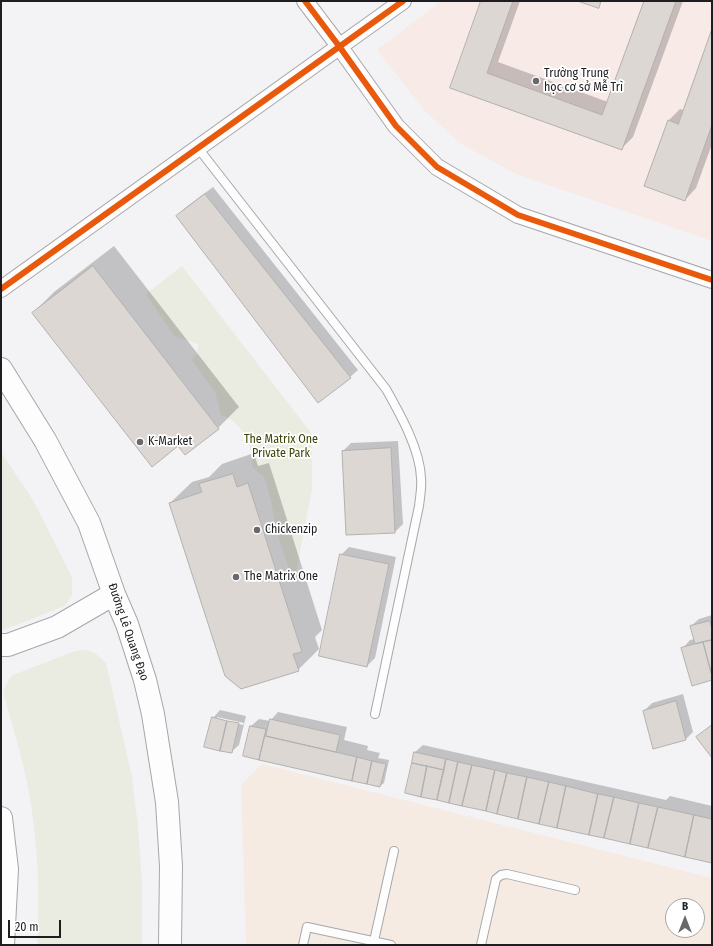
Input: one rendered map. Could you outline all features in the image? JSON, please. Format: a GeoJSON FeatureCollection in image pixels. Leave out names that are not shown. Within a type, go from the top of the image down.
{"type":"FeatureCollection","features":[{"type":"Feature","properties":{"kind":"main road","name":"Đường Lê Quang Đạo"},"geometry":{"type":"LineString","coordinates":[[1,369],[45,440],[89,523],[134,646],[153,714],[167,802],[171,866],[170,945]]}},
{"type":"Feature","properties":{"kind":"main road"},"geometry":{"type":"LineString","coordinates":[[1,645],[8,645],[57,627],[114,594]]}},
{"type":"Feature","properties":{"kind":"main road"},"geometry":{"type":"LineString","coordinates":[[1,821],[7,869],[3,945]]}},
{"type":"Feature","properties":{"kind":"street"},"geometry":{"type":"LineString","coordinates":[[305,1],[396,126],[437,167],[518,215],[712,280]]}},
{"type":"Feature","properties":{"kind":"street"},"geometry":{"type":"LineString","coordinates":[[1,288],[403,1]]}},
{"type":"Feature","properties":{"kind":"lane"},"geometry":{"type":"LineString","coordinates":[[198,148],[386,389],[398,410],[418,455],[421,478],[419,506],[375,714]]}},
{"type":"Feature","properties":{"kind":"lane"},"geometry":{"type":"LineString","coordinates":[[374,941],[394,851]]}},
{"type":"Feature","properties":{"kind":"lane"},"geometry":{"type":"LineString","coordinates":[[481,945],[496,879],[501,875],[507,874],[575,890]]}},
{"type":"Feature","properties":{"kind":"lane"},"geometry":{"type":"LineString","coordinates":[[303,945],[307,927],[391,945]]}},
{"type":"Feature","properties":{"kind":"shaded area","name":"Trường Trung học cơ sở Mễ Trì"},"geometry":{"type":"Polygon","coordinates":[[[441,1],[712,1],[712,241],[516,174],[461,144],[426,112],[377,50],[441,1]]]}},
{"type":"Feature","properties":{"kind":"shaded area"},"geometry":{"type":"Polygon","coordinates":[[[262,764],[712,878],[712,945],[246,945],[241,785],[262,764]]]}},
{"type":"Feature","properties":{"kind":"green space","name":"The Matrix One Private Park"},"geometry":{"type":"Polygon","coordinates":[[[182,266],[312,434],[312,489],[294,584],[276,530],[271,500],[264,477],[252,467],[250,448],[245,436],[233,421],[221,415],[215,392],[191,359],[197,354],[198,344],[174,336],[146,294],[182,266]]]}},
{"type":"Feature","properties":{"kind":"green space"},"geometry":{"type":"Polygon","coordinates":[[[1,452],[33,500],[72,577],[72,595],[65,606],[1,631],[1,452]]]}},
{"type":"Feature","properties":{"kind":"green space"},"geometry":{"type":"Polygon","coordinates":[[[83,650],[96,654],[106,663],[132,777],[138,825],[142,883],[142,945],[37,945],[38,886],[34,827],[26,776],[4,696],[4,690],[7,682],[13,675],[75,651],[83,650]]]}},
{"type":"Feature","properties":{"kind":"building"},"geometry":{"type":"Polygon","coordinates":[[[481,1],[513,1],[487,73],[602,115],[644,1],[676,1],[622,150],[450,88],[481,1]]]}},
{"type":"Feature","properties":{"kind":"building"},"geometry":{"type":"Polygon","coordinates":[[[578,1],[601,1],[599,8],[578,1]]]}},
{"type":"Feature","properties":{"kind":"building"},"geometry":{"type":"Polygon","coordinates":[[[712,29],[712,125],[685,201],[644,186],[668,120],[678,124],[712,29]]]}},
{"type":"Feature","properties":{"kind":"building"},"geometry":{"type":"Polygon","coordinates":[[[205,194],[351,378],[318,403],[176,216],[205,194]]]}},
{"type":"Feature","properties":{"kind":"building"},"geometry":{"type":"Polygon","coordinates":[[[93,266],[219,429],[185,455],[178,446],[152,467],[32,313],[93,266]]]}},
{"type":"Feature","properties":{"kind":"building"},"geometry":{"type":"Polygon","coordinates":[[[391,448],[395,533],[346,535],[342,451],[391,448]]]}},
{"type":"Feature","properties":{"kind":"building","name":"The Matrix One"},"geometry":{"type":"Polygon","coordinates":[[[233,474],[237,487],[248,483],[302,652],[293,654],[299,671],[241,689],[225,676],[169,503],[202,492],[199,484],[233,474]]]}},
{"type":"Feature","properties":{"kind":"building"},"geometry":{"type":"Polygon","coordinates":[[[340,554],[389,564],[367,667],[319,656],[340,554]]]}},
{"type":"Feature","properties":{"kind":"building"},"geometry":{"type":"Polygon","coordinates":[[[710,621],[712,640],[695,644],[690,626],[710,621]]]}},
{"type":"Feature","properties":{"kind":"building"},"geometry":{"type":"Polygon","coordinates":[[[712,640],[712,673],[711,673],[703,642],[712,640]]]}},
{"type":"Feature","properties":{"kind":"building"},"geometry":{"type":"Polygon","coordinates":[[[703,642],[712,680],[692,686],[681,648],[703,642]]]}},
{"type":"Feature","properties":{"kind":"building"},"geometry":{"type":"Polygon","coordinates":[[[676,701],[686,740],[653,749],[643,711],[676,701]]]}},
{"type":"Feature","properties":{"kind":"building"},"geometry":{"type":"Polygon","coordinates":[[[212,717],[227,721],[220,751],[204,747],[212,717]]]}},
{"type":"Feature","properties":{"kind":"building"},"geometry":{"type":"Polygon","coordinates":[[[270,719],[340,735],[336,752],[266,736],[270,719]]]}},
{"type":"Feature","properties":{"kind":"building"},"geometry":{"type":"Polygon","coordinates":[[[227,721],[239,723],[232,753],[220,751],[227,721]]]}},
{"type":"Feature","properties":{"kind":"building"},"geometry":{"type":"Polygon","coordinates":[[[250,726],[266,729],[259,760],[243,756],[250,726]]]}},
{"type":"Feature","properties":{"kind":"building"},"geometry":{"type":"Polygon","coordinates":[[[711,726],[712,727],[712,758],[696,737],[711,726]]]}},
{"type":"Feature","properties":{"kind":"building"},"geometry":{"type":"Polygon","coordinates":[[[265,736],[357,757],[352,781],[259,760],[265,736]]]}},
{"type":"Feature","properties":{"kind":"building"},"geometry":{"type":"Polygon","coordinates":[[[414,752],[446,759],[444,770],[412,763],[414,752]]]}},
{"type":"Feature","properties":{"kind":"building"},"geometry":{"type":"Polygon","coordinates":[[[357,757],[372,761],[367,784],[352,781],[357,757]]]}},
{"type":"Feature","properties":{"kind":"building"},"geometry":{"type":"Polygon","coordinates":[[[446,759],[458,762],[449,803],[437,800],[446,759]]]}},
{"type":"Feature","properties":{"kind":"building"},"geometry":{"type":"Polygon","coordinates":[[[372,761],[386,764],[380,787],[367,784],[372,761]]]}},
{"type":"Feature","properties":{"kind":"building"},"geometry":{"type":"Polygon","coordinates":[[[458,762],[472,765],[462,806],[449,803],[458,762]]]}},
{"type":"Feature","properties":{"kind":"building"},"geometry":{"type":"Polygon","coordinates":[[[412,763],[427,766],[421,797],[405,793],[412,763]]]}},
{"type":"Feature","properties":{"kind":"building"},"geometry":{"type":"Polygon","coordinates":[[[472,765],[495,770],[486,811],[462,806],[472,765]]]}},
{"type":"Feature","properties":{"kind":"building"},"geometry":{"type":"Polygon","coordinates":[[[427,766],[444,770],[437,800],[421,797],[427,766]]]}},
{"type":"Feature","properties":{"kind":"building"},"geometry":{"type":"Polygon","coordinates":[[[495,770],[507,773],[497,814],[486,811],[495,770]]]}},
{"type":"Feature","properties":{"kind":"building"},"geometry":{"type":"Polygon","coordinates":[[[507,773],[527,777],[518,819],[497,814],[507,773]]]}},
{"type":"Feature","properties":{"kind":"building"},"geometry":{"type":"Polygon","coordinates":[[[527,777],[549,782],[539,824],[518,819],[527,777]]]}},
{"type":"Feature","properties":{"kind":"building"},"geometry":{"type":"Polygon","coordinates":[[[549,782],[566,786],[557,828],[539,824],[549,782]]]}},
{"type":"Feature","properties":{"kind":"building"},"geometry":{"type":"Polygon","coordinates":[[[566,786],[598,794],[589,835],[557,828],[566,786]]]}},
{"type":"Feature","properties":{"kind":"building"},"geometry":{"type":"Polygon","coordinates":[[[598,794],[614,797],[604,838],[589,835],[598,794]]]}},
{"type":"Feature","properties":{"kind":"building"},"geometry":{"type":"Polygon","coordinates":[[[614,797],[639,803],[630,844],[604,838],[614,797]]]}},
{"type":"Feature","properties":{"kind":"building"},"geometry":{"type":"Polygon","coordinates":[[[639,803],[658,807],[648,848],[630,844],[639,803]]]}},
{"type":"Feature","properties":{"kind":"building"},"geometry":{"type":"Polygon","coordinates":[[[658,807],[694,815],[685,857],[648,848],[658,807]]]}},
{"type":"Feature","properties":{"kind":"building"},"geometry":{"type":"Polygon","coordinates":[[[694,815],[712,819],[712,863],[685,857],[694,815]]]}},
{"type":"Feature","properties":{"kind":"cycle path"},"geometry":{"type":"LineString","coordinates":[[305,1],[396,126],[437,167],[518,215],[712,280]]}},
{"type":"Feature","properties":{"kind":"cycle path"},"geometry":{"type":"LineString","coordinates":[[1,289],[403,1]]}},
{"type":"Feature","properties":{"kind":"place","name":"Trường Trung học cơ sở Mễ Trì"},"geometry":{"type":"Point","coordinates":[536,81]}},
{"type":"Feature","properties":{"kind":"place","name":"K-Market"},"geometry":{"type":"Point","coordinates":[140,442]}},
{"type":"Feature","properties":{"kind":"place","name":"Chickenzip"},"geometry":{"type":"Point","coordinates":[257,530]}},
{"type":"Feature","properties":{"kind":"place","name":"The Matrix One"},"geometry":{"type":"Point","coordinates":[236,577]}}]}
